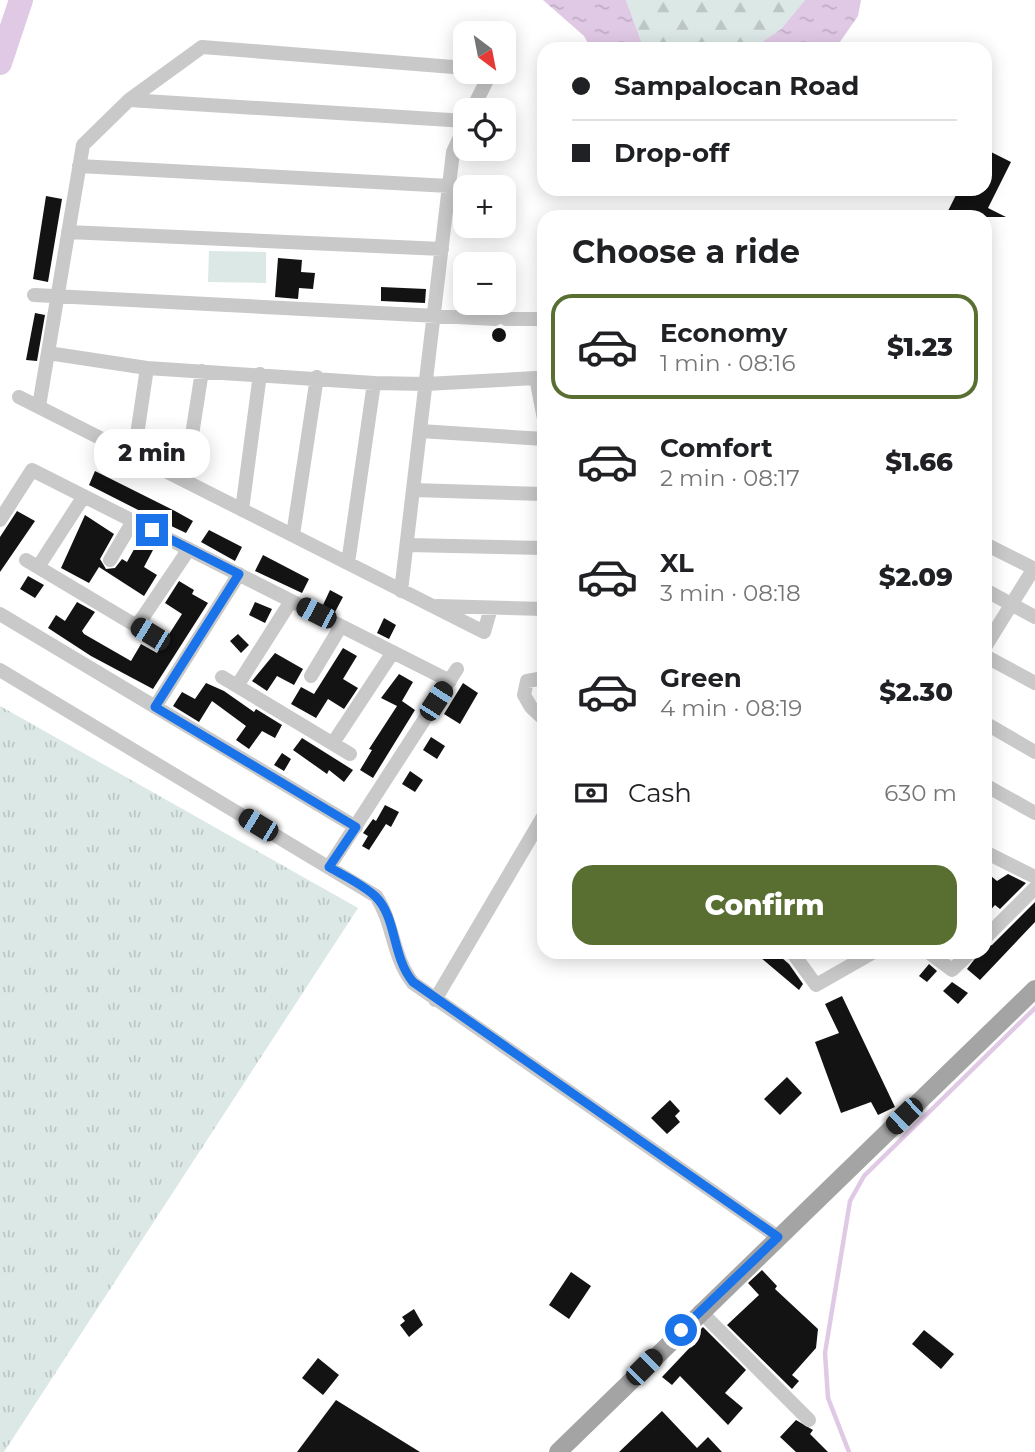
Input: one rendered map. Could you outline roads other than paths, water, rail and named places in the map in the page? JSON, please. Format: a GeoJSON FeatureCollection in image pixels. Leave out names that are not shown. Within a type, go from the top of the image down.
{"type":"FeatureCollection","features":[{"type":"Feature","properties":{"kind":"main road"},"geometry":{"type":"LineString","coordinates":[[558,1452],[700,1311],[1035,989]]}},
{"type":"Feature","properties":{"kind":"street"},"geometry":{"type":"LineString","coordinates":[[39,407],[83,145],[129,100],[202,47],[453,67]]}},
{"type":"Feature","properties":{"kind":"street"},"geometry":{"type":"LineString","coordinates":[[129,100],[453,121]]}},
{"type":"Feature","properties":{"kind":"street"},"geometry":{"type":"LineString","coordinates":[[401,591],[453,152]]}},
{"type":"Feature","properties":{"kind":"street"},"geometry":{"type":"LineString","coordinates":[[79,166],[449,186]]}},
{"type":"Feature","properties":{"kind":"street"},"geometry":{"type":"LineString","coordinates":[[68,232],[442,249]]}},
{"type":"Feature","properties":{"kind":"street"},"geometry":{"type":"LineString","coordinates":[[34,295],[434,318],[537,319]]}},
{"type":"Feature","properties":{"kind":"street"},"geometry":{"type":"LineString","coordinates":[[48,353],[146,368],[317,377],[374,383],[426,384],[536,378],[537,383]]}},
{"type":"Feature","properties":{"kind":"street"},"geometry":{"type":"LineString","coordinates":[[134,455],[146,368]]}},
{"type":"Feature","properties":{"kind":"street"},"geometry":{"type":"LineString","coordinates":[[185,480],[202,371]]}},
{"type":"Feature","properties":{"kind":"street"},"geometry":{"type":"LineString","coordinates":[[242,510],[260,374]]}},
{"type":"Feature","properties":{"kind":"street"},"geometry":{"type":"LineString","coordinates":[[293,535],[317,377]]}},
{"type":"Feature","properties":{"kind":"street"},"geometry":{"type":"LineString","coordinates":[[348,563],[374,383]]}},
{"type":"Feature","properties":{"kind":"street"},"geometry":{"type":"LineString","coordinates":[[19,397],[484,632],[491,608]]}},
{"type":"Feature","properties":{"kind":"street"},"geometry":{"type":"LineString","coordinates":[[420,431],[537,439]]}},
{"type":"Feature","properties":{"kind":"street"},"geometry":{"type":"LineString","coordinates":[[0,520],[32,470],[393,652],[453,675],[329,867]]}},
{"type":"Feature","properties":{"kind":"street"},"geometry":{"type":"LineString","coordinates":[[413,490],[537,494]]}},
{"type":"Feature","properties":{"kind":"street"},"geometry":{"type":"LineString","coordinates":[[84,496],[32,564],[150,634]]}},
{"type":"Feature","properties":{"kind":"street"},"geometry":{"type":"LineString","coordinates":[[110,560],[133,521]]}},
{"type":"Feature","properties":{"kind":"street"},"geometry":{"type":"LineString","coordinates":[[407,545],[537,548]]}},
{"type":"Feature","properties":{"kind":"street"},"geometry":{"type":"LineString","coordinates":[[992,547],[1034,568],[992,637]]}},
{"type":"Feature","properties":{"kind":"street"},"geometry":{"type":"LineString","coordinates":[[137,626],[189,549]]}},
{"type":"Feature","properties":{"kind":"street"},"geometry":{"type":"LineString","coordinates":[[155,707],[239,574]]}},
{"type":"Feature","properties":{"kind":"street"},"geometry":{"type":"LineString","coordinates":[[992,594],[1035,617]]}},
{"type":"Feature","properties":{"kind":"street"},"geometry":{"type":"LineString","coordinates":[[237,686],[291,601]]}},
{"type":"Feature","properties":{"kind":"street"},"geometry":{"type":"LineString","coordinates":[[432,606],[537,608]]}},
{"type":"Feature","properties":{"kind":"street"},"geometry":{"type":"LineString","coordinates":[[0,614],[356,827]]}},
{"type":"Feature","properties":{"kind":"street"},"geometry":{"type":"LineString","coordinates":[[311,676],[341,626]]}},
{"type":"Feature","properties":{"kind":"street"},"geometry":{"type":"LineString","coordinates":[[333,743],[393,652]]}},
{"type":"Feature","properties":{"kind":"street"},"geometry":{"type":"LineString","coordinates":[[992,660],[1035,683]]}},
{"type":"Feature","properties":{"kind":"street"},"geometry":{"type":"LineString","coordinates":[[0,670],[376,896],[387,913],[401,968],[413,982],[435,1000],[778,1237]]}},
{"type":"Feature","properties":{"kind":"street"},"geometry":{"type":"LineString","coordinates":[[222,677],[350,754]]}},
{"type":"Feature","properties":{"kind":"street"},"geometry":{"type":"LineString","coordinates":[[537,679],[527,681],[524,695],[537,713]]}},
{"type":"Feature","properties":{"kind":"street"},"geometry":{"type":"LineString","coordinates":[[992,727],[1035,752]]}},
{"type":"Feature","properties":{"kind":"street"},"geometry":{"type":"LineString","coordinates":[[992,789],[1035,813]]}},
{"type":"Feature","properties":{"kind":"street"},"geometry":{"type":"LineString","coordinates":[[435,1000],[537,828]]}},
{"type":"Feature","properties":{"kind":"street"},"geometry":{"type":"LineString","coordinates":[[992,856],[1035,877]]}},
{"type":"Feature","properties":{"kind":"street"},"geometry":{"type":"LineString","coordinates":[[992,931],[1035,888]]}},
{"type":"Feature","properties":{"kind":"street"},"geometry":{"type":"LineString","coordinates":[[797,959],[816,985],[862,959]]}},
{"type":"Feature","properties":{"kind":"street"},"geometry":{"type":"LineString","coordinates":[[937,959],[952,970],[964,959]]}},
{"type":"Feature","properties":{"kind":"street"},"geometry":{"type":"LineString","coordinates":[[700,1311],[809,1420]]}},
{"type":"Feature","properties":{"kind":"water"},"geometry":{"type":"Polygon","coordinates":[[[543,0],[626,0],[641,42],[587,42],[584,36],[543,0]]]}},
{"type":"Feature","properties":{"kind":"water"},"geometry":{"type":"Polygon","coordinates":[[[805,0],[861,0],[858,16],[840,42],[762,42],[781,29],[805,0]]]}},
{"type":"Feature","properties":{"kind":"waterway"},"geometry":{"type":"LineString","coordinates":[[0,63],[21,0]]}},
{"type":"Feature","properties":{"kind":"waterway"},"geometry":{"type":"LineString","coordinates":[[849,1452],[828,1398],[825,1353],[850,1201],[864,1176],[1035,1008]]}}]}
